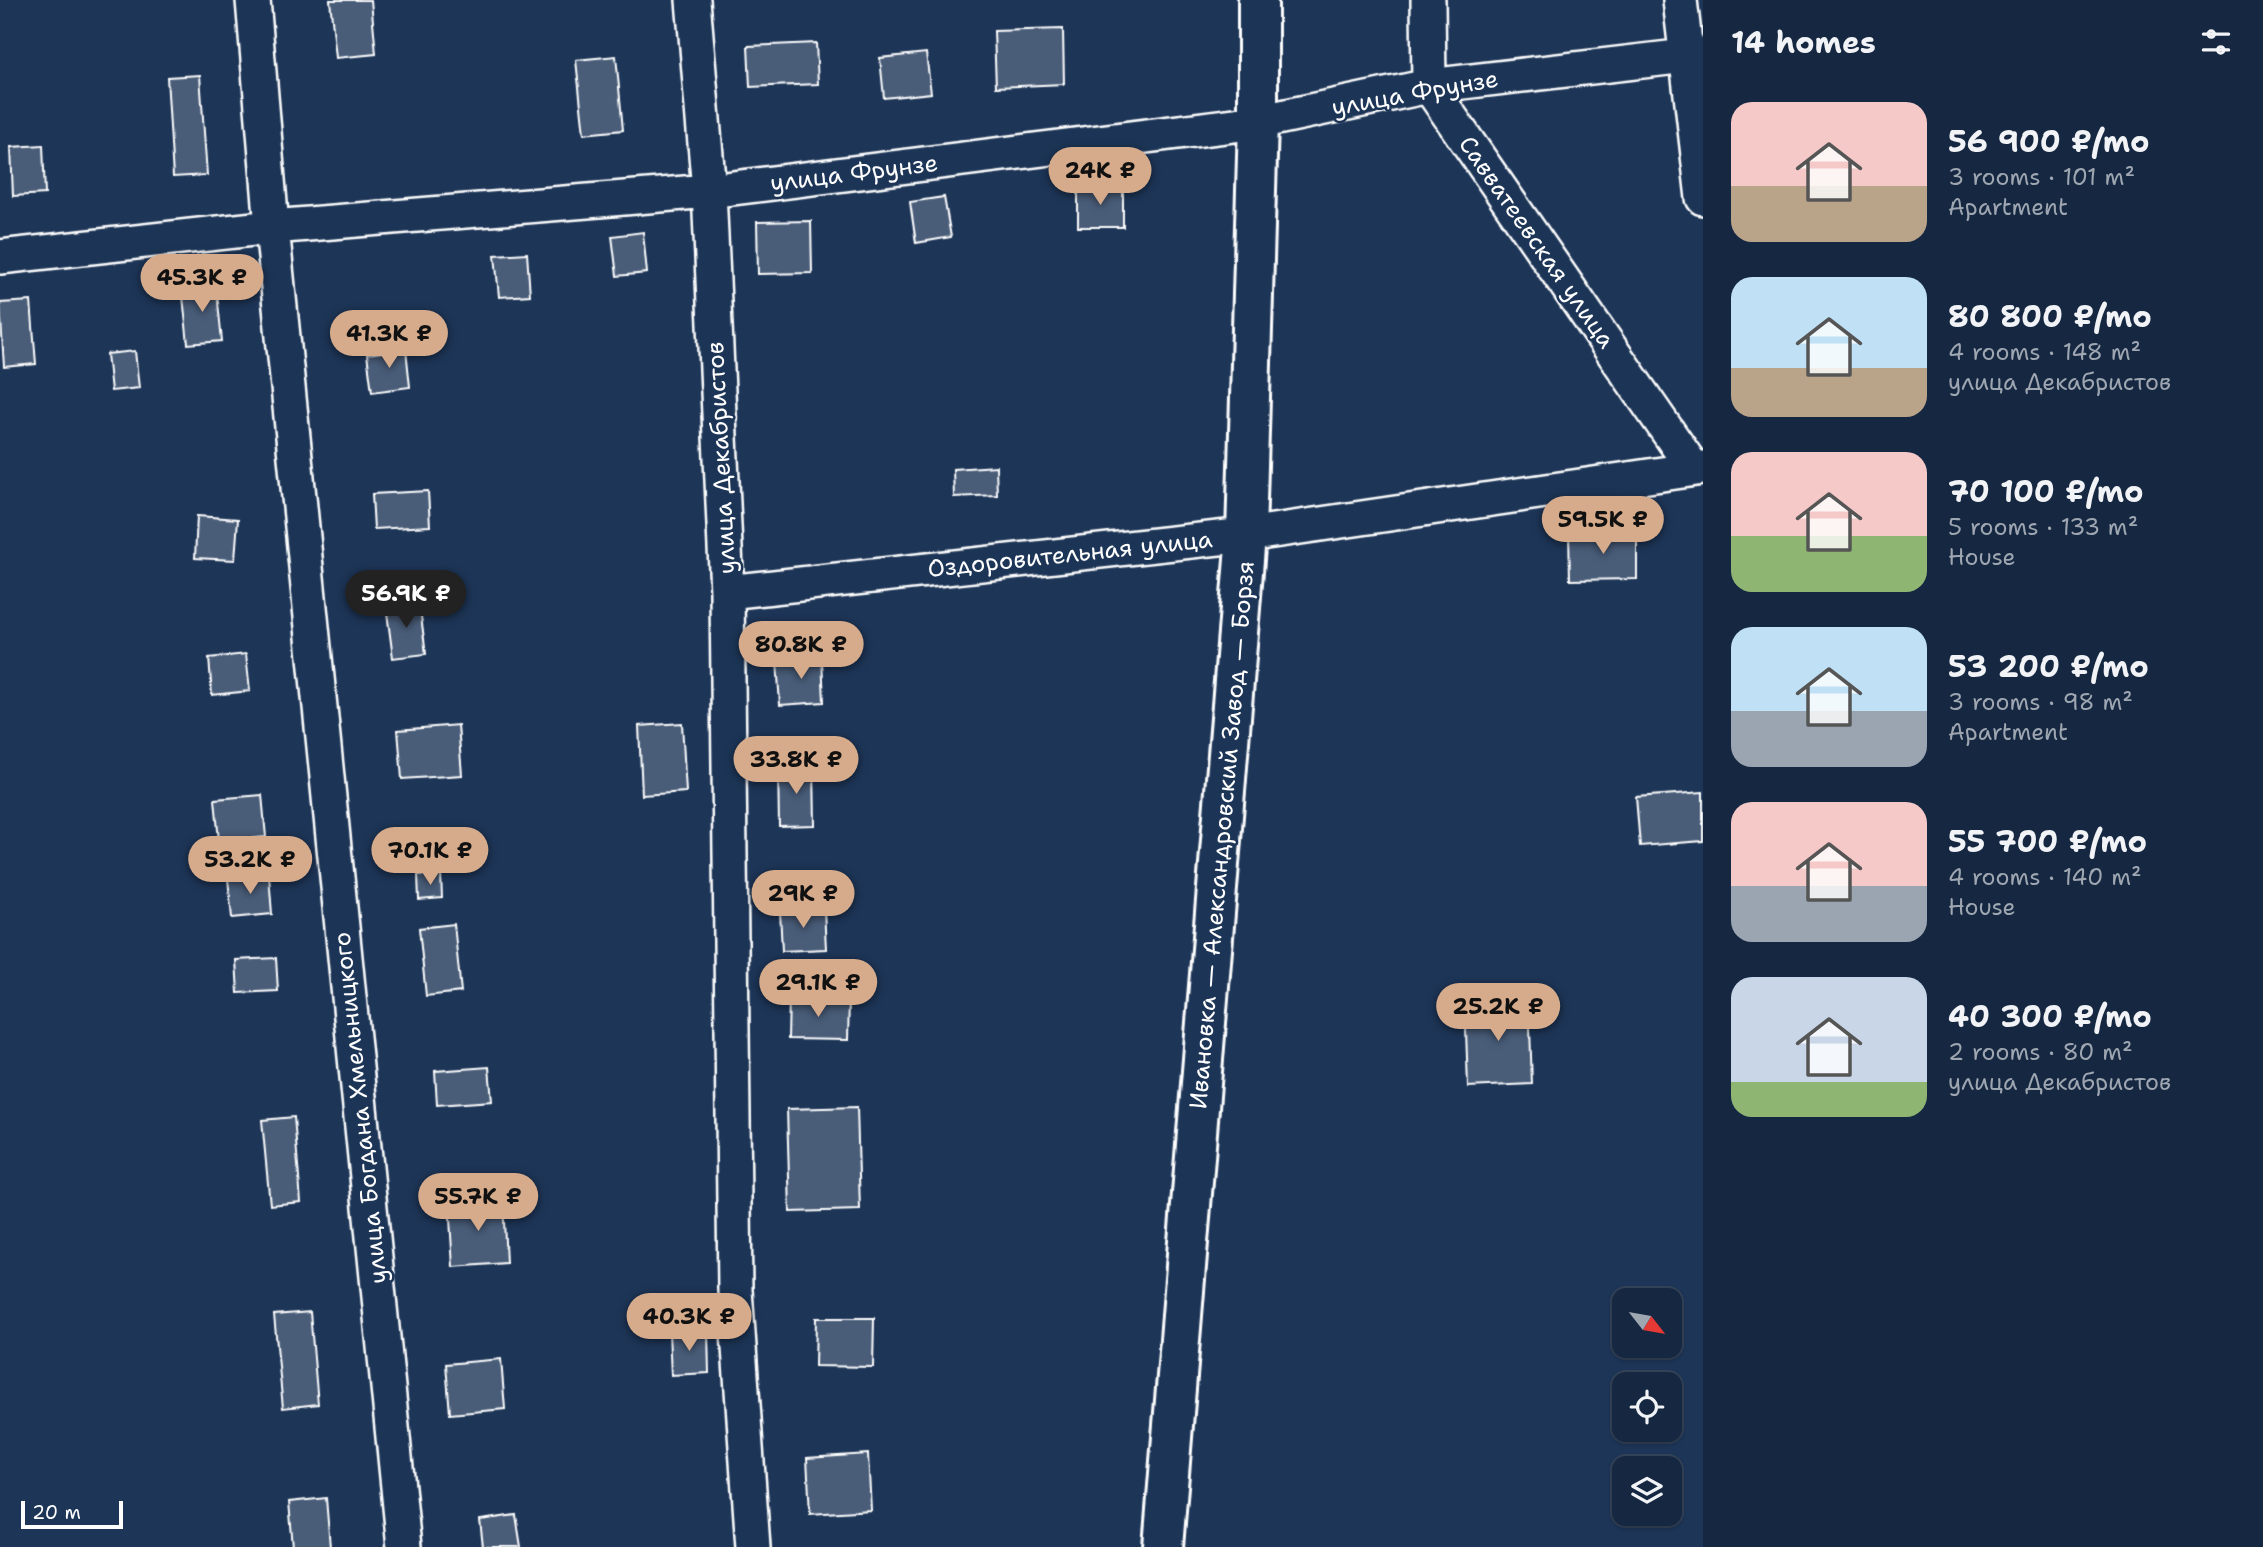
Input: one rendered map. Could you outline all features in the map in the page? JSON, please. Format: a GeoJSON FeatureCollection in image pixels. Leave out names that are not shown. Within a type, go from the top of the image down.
{"type":"FeatureCollection","features":[{"type":"Feature","properties":{"kind":"main road","name":"Ивановка — Александровский Завод — Борзя"},"geometry":{"type":"LineString","coordinates":[[1163,1547],[1246,535],[1258,122],[1258,0]]}},
{"type":"Feature","properties":{"kind":"street","name":"улица Богдана Хмельницкого"},"geometry":{"type":"LineString","coordinates":[[253,0],[272,228],[404,1547]]}},
{"type":"Feature","properties":{"kind":"street","name":"улица Декабристов"},"geometry":{"type":"LineString","coordinates":[[693,0],[709,191],[727,592],[735,1290],[752,1547]]}},
{"type":"Feature","properties":{"kind":"street"},"geometry":{"type":"LineString","coordinates":[[1428,0],[1429,86]]}},
{"type":"Feature","properties":{"kind":"street"},"geometry":{"type":"LineString","coordinates":[[1680,0],[1695,55],[1703,198]]}},
{"type":"Feature","properties":{"kind":"street","name":"улица Фрунзе"},"geometry":{"type":"LineString","coordinates":[[0,257],[272,228],[709,191],[1258,122],[1429,86],[1695,55]]}},
{"type":"Feature","properties":{"kind":"street","name":"Савватеевская улица"},"geometry":{"type":"LineString","coordinates":[[1429,86],[1698,468]]}},
{"type":"Feature","properties":{"kind":"street","name":"Оздоровительная улица"},"geometry":{"type":"LineString","coordinates":[[727,592],[1246,535],[1698,468]]}},
{"type":"Feature","properties":{"kind":"building"},"geometry":{"type":"Polygon","coordinates":[[[330,0],[371,0],[376,54],[336,58],[330,0]]]}},
{"type":"Feature","properties":{"kind":"building"},"geometry":{"type":"Polygon","coordinates":[[[1063,29],[1064,84],[996,87],[994,31],[1063,29]]]}},
{"type":"Feature","properties":{"kind":"building"},"geometry":{"type":"Polygon","coordinates":[[[816,43],[818,84],[750,87],[748,46],[816,43]]]}},
{"type":"Feature","properties":{"kind":"building"},"geometry":{"type":"Polygon","coordinates":[[[926,53],[931,93],[884,98],[880,58],[926,53]]]}},
{"type":"Feature","properties":{"kind":"building"},"geometry":{"type":"Polygon","coordinates":[[[616,56],[623,130],[584,134],[576,60],[616,56]]]}},
{"type":"Feature","properties":{"kind":"building"},"geometry":{"type":"Polygon","coordinates":[[[200,75],[207,175],[173,177],[167,77],[200,75]]]}},
{"type":"Feature","properties":{"kind":"building"},"geometry":{"type":"Polygon","coordinates":[[[43,145],[45,194],[13,196],[11,147],[43,145]]]}},
{"type":"Feature","properties":{"kind":"building"},"geometry":{"type":"Polygon","coordinates":[[[1078,186],[1123,186],[1123,227],[1078,227],[1078,186]]]}},
{"type":"Feature","properties":{"kind":"building"},"geometry":{"type":"Polygon","coordinates":[[[944,197],[951,237],[916,243],[910,202],[944,197]]]}},
{"type":"Feature","properties":{"kind":"building"},"geometry":{"type":"Polygon","coordinates":[[[811,221],[812,273],[758,274],[757,222],[811,221]]]}},
{"type":"Feature","properties":{"kind":"building"},"geometry":{"type":"Polygon","coordinates":[[[643,232],[647,273],[617,276],[612,236],[643,232]]]}},
{"type":"Feature","properties":{"kind":"building"},"geometry":{"type":"Polygon","coordinates":[[[527,253],[530,295],[499,297],[495,255],[527,253]]]}},
{"type":"Feature","properties":{"kind":"building"},"geometry":{"type":"Polygon","coordinates":[[[216,283],[222,341],[188,344],[182,287],[216,283]]]}},
{"type":"Feature","properties":{"kind":"building"},"geometry":{"type":"Polygon","coordinates":[[[31,301],[36,364],[4,367],[0,303],[31,301]]]}},
{"type":"Feature","properties":{"kind":"building"},"geometry":{"type":"Polygon","coordinates":[[[406,349],[410,387],[372,392],[367,354],[406,349]]]}},
{"type":"Feature","properties":{"kind":"building"},"geometry":{"type":"Polygon","coordinates":[[[135,351],[139,388],[111,391],[107,354],[135,351]]]}},
{"type":"Feature","properties":{"kind":"building"},"geometry":{"type":"Polygon","coordinates":[[[996,466],[997,495],[954,497],[953,469],[996,466]]]}},
{"type":"Feature","properties":{"kind":"building"},"geometry":{"type":"Polygon","coordinates":[[[428,491],[430,526],[374,529],[372,494],[428,491]]]}},
{"type":"Feature","properties":{"kind":"building"},"geometry":{"type":"Polygon","coordinates":[[[197,516],[238,519],[235,560],[195,558],[197,516]]]}},
{"type":"Feature","properties":{"kind":"building"},"geometry":{"type":"Polygon","coordinates":[[[1637,531],[1637,579],[1570,580],[1569,533],[1637,531]]]}},
{"type":"Feature","properties":{"kind":"building"},"geometry":{"type":"Polygon","coordinates":[[[419,601],[426,654],[393,658],[386,605],[419,601]]]}},
{"type":"Feature","properties":{"kind":"building"},"geometry":{"type":"Polygon","coordinates":[[[246,654],[250,691],[212,695],[209,658],[246,654]]]}},
{"type":"Feature","properties":{"kind":"building"},"geometry":{"type":"Polygon","coordinates":[[[822,658],[824,702],[780,705],[777,661],[822,658]]]}},
{"type":"Feature","properties":{"kind":"building"},"geometry":{"type":"Polygon","coordinates":[[[682,723],[686,792],[642,795],[639,726],[682,723]]]}},
{"type":"Feature","properties":{"kind":"building"},"geometry":{"type":"Polygon","coordinates":[[[458,725],[462,775],[402,779],[398,730],[458,725]]]}},
{"type":"Feature","properties":{"kind":"building"},"geometry":{"type":"Polygon","coordinates":[[[814,766],[815,825],[779,826],[778,767],[814,766]]]}},
{"type":"Feature","properties":{"kind":"building"},"geometry":{"type":"Polygon","coordinates":[[[1703,792],[1703,841],[1640,846],[1636,797],[1703,792]]]}},
{"type":"Feature","properties":{"kind":"building"},"geometry":{"type":"Polygon","coordinates":[[[262,795],[266,837],[219,841],[215,799],[262,795]]]}},
{"type":"Feature","properties":{"kind":"building"},"geometry":{"type":"Polygon","coordinates":[[[441,874],[442,898],[419,900],[418,875],[441,874]]]}},
{"type":"Feature","properties":{"kind":"building"},"geometry":{"type":"Polygon","coordinates":[[[269,875],[272,914],[232,918],[228,879],[269,875]]]}},
{"type":"Feature","properties":{"kind":"building"},"geometry":{"type":"Polygon","coordinates":[[[824,909],[826,949],[782,951],[780,911],[824,909]]]}},
{"type":"Feature","properties":{"kind":"building"},"geometry":{"type":"Polygon","coordinates":[[[454,924],[461,992],[426,996],[419,928],[454,924]]]}},
{"type":"Feature","properties":{"kind":"building"},"geometry":{"type":"Polygon","coordinates":[[[276,958],[278,991],[238,993],[236,960],[276,958]]]}},
{"type":"Feature","properties":{"kind":"building"},"geometry":{"type":"Polygon","coordinates":[[[789,998],[849,999],[848,1040],[788,1039],[789,998]]]}},
{"type":"Feature","properties":{"kind":"building"},"geometry":{"type":"Polygon","coordinates":[[[1529,999],[1532,1084],[1468,1087],[1465,1002],[1529,999]]]}},
{"type":"Feature","properties":{"kind":"building"},"geometry":{"type":"Polygon","coordinates":[[[489,1067],[492,1101],[437,1105],[435,1071],[489,1067]]]}},
{"type":"Feature","properties":{"kind":"building"},"geometry":{"type":"Polygon","coordinates":[[[857,1107],[860,1210],[790,1212],[787,1109],[857,1107]]]}},
{"type":"Feature","properties":{"kind":"building"},"geometry":{"type":"Polygon","coordinates":[[[294,1117],[301,1202],[270,1205],[262,1120],[294,1117]]]}},
{"type":"Feature","properties":{"kind":"building"},"geometry":{"type":"Polygon","coordinates":[[[503,1200],[506,1263],[453,1267],[449,1203],[503,1200]]]}},
{"type":"Feature","properties":{"kind":"building"},"geometry":{"type":"Polygon","coordinates":[[[310,1312],[318,1404],[283,1408],[274,1315],[310,1312]]]}},
{"type":"Feature","properties":{"kind":"building"},"geometry":{"type":"Polygon","coordinates":[[[816,1318],[874,1318],[873,1367],[815,1366],[816,1318]]]}},
{"type":"Feature","properties":{"kind":"building"},"geometry":{"type":"Polygon","coordinates":[[[708,1331],[709,1373],[671,1375],[669,1332],[708,1331]]]}},
{"type":"Feature","properties":{"kind":"building"},"geometry":{"type":"Polygon","coordinates":[[[501,1359],[505,1409],[450,1414],[446,1364],[501,1359]]]}},
{"type":"Feature","properties":{"kind":"building"},"geometry":{"type":"Polygon","coordinates":[[[868,1454],[871,1510],[810,1514],[807,1458],[868,1454]]]}},
{"type":"Feature","properties":{"kind":"building"},"geometry":{"type":"Polygon","coordinates":[[[326,1498],[330,1547],[293,1547],[289,1502],[326,1498]]]}},
{"type":"Feature","properties":{"kind":"building"},"geometry":{"type":"Polygon","coordinates":[[[516,1515],[521,1547],[483,1547],[480,1520],[516,1515]]]}}]}
